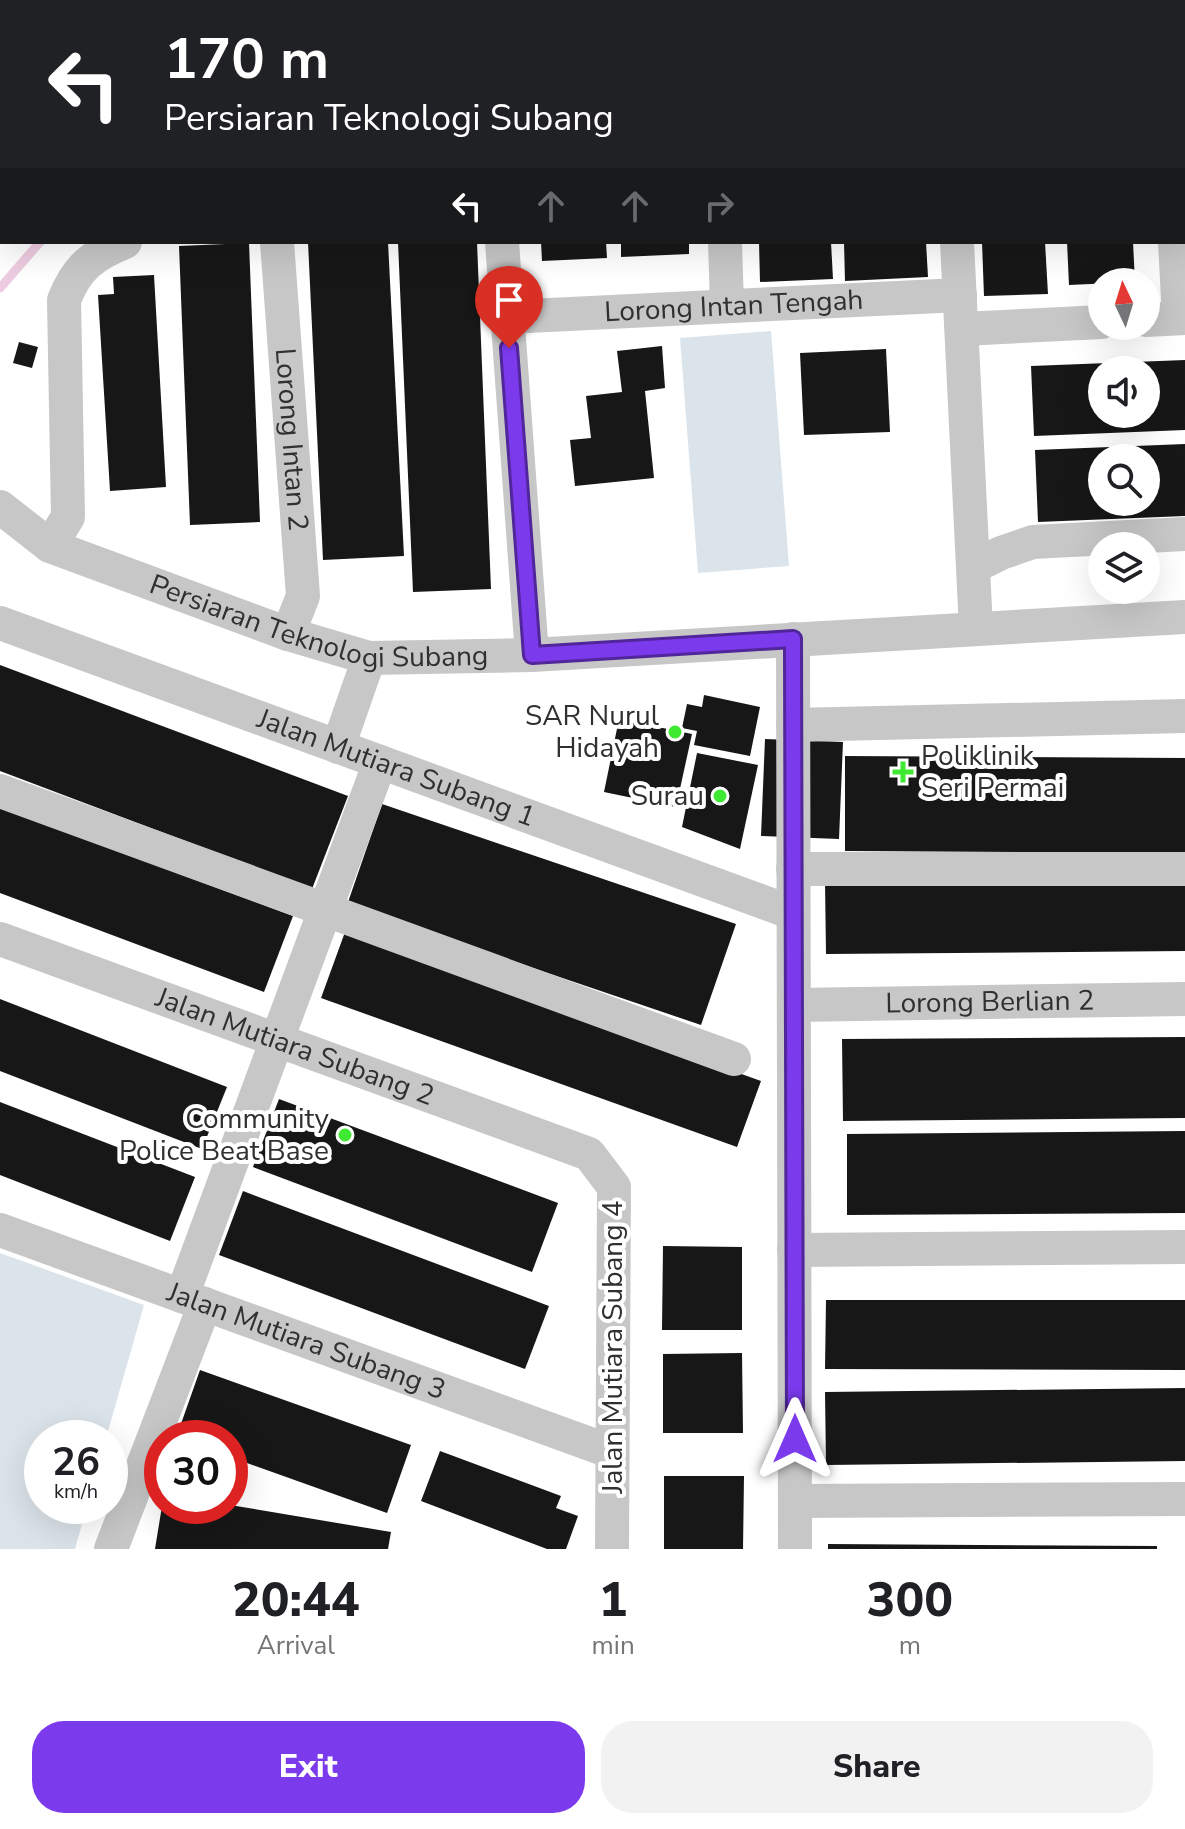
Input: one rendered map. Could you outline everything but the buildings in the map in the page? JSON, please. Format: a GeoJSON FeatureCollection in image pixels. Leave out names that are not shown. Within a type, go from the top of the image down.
{"type":"FeatureCollection","features":[{"type":"Feature","properties":{"kind":"street"},"geometry":{"type":"LineString","coordinates":[[50,546],[68,517],[64,300],[72,280],[96,254],[120,244]]}},
{"type":"Feature","properties":{"kind":"street","name":"Lorong Intan 2"},"geometry":{"type":"LineString","coordinates":[[277,244],[303,596],[288,634]]}},
{"type":"Feature","properties":{"kind":"street"},"geometry":{"type":"LineString","coordinates":[[502,244],[532,655]]}},
{"type":"Feature","properties":{"kind":"street"},"geometry":{"type":"LineString","coordinates":[[725,244],[727,306]]}},
{"type":"Feature","properties":{"kind":"street"},"geometry":{"type":"LineString","coordinates":[[957,244],[976,629]]}},
{"type":"Feature","properties":{"kind":"street"},"geometry":{"type":"LineString","coordinates":[[1170,319],[1175,244]]}},
{"type":"Feature","properties":{"kind":"street","name":"Lorong Intan Tengah"},"geometry":{"type":"LineString","coordinates":[[506,317],[960,295]]}},
{"type":"Feature","properties":{"kind":"street"},"geometry":{"type":"LineString","coordinates":[[962,329],[1088,323]]}},
{"type":"Feature","properties":{"kind":"street","name":"Persiaran Teknologi Subang"},"geometry":{"type":"LineString","coordinates":[[0,507],[50,546],[288,634],[369,658],[532,655],[1185,617]]}},
{"type":"Feature","properties":{"kind":"street"},"geometry":{"type":"LineString","coordinates":[[973,567],[1033,542],[1185,534]]}},
{"type":"Feature","properties":{"kind":"street","name":"Jalan Mutiara Subang 1"},"geometry":{"type":"LineString","coordinates":[[0,623],[793,913]]}},
{"type":"Feature","properties":{"kind":"street"},"geometry":{"type":"LineString","coordinates":[[793,639],[795,1549]]}},
{"type":"Feature","properties":{"kind":"street"},"geometry":{"type":"LineString","coordinates":[[338,747],[369,658]]}},
{"type":"Feature","properties":{"kind":"street"},"geometry":{"type":"LineString","coordinates":[[793,725],[1185,716]]}},
{"type":"Feature","properties":{"kind":"street"},"geometry":{"type":"LineString","coordinates":[[111,1549],[277,1040],[380,762]]}},
{"type":"Feature","properties":{"kind":"street"},"geometry":{"type":"LineString","coordinates":[[0,791],[734,1059]]}},
{"type":"Feature","properties":{"kind":"street"},"geometry":{"type":"LineString","coordinates":[[793,869],[1185,869]]}},
{"type":"Feature","properties":{"kind":"street","name":"Jalan Mutiara Subang 2"},"geometry":{"type":"LineString","coordinates":[[0,939],[589,1154]]}},
{"type":"Feature","properties":{"kind":"street","name":"Lorong Berlian 2"},"geometry":{"type":"LineString","coordinates":[[794,1005],[1185,999]]}},
{"type":"Feature","properties":{"kind":"street","name":"Jalan Mutiara Subang 4"},"geometry":{"type":"LineString","coordinates":[[589,1154],[614,1187],[612,1549]]}},
{"type":"Feature","properties":{"kind":"street","name":"Jalan Mutiara Subang 3"},"geometry":{"type":"LineString","coordinates":[[0,1230],[612,1452]]}},
{"type":"Feature","properties":{"kind":"street"},"geometry":{"type":"LineString","coordinates":[[794,1250],[1185,1247]]}},
{"type":"Feature","properties":{"kind":"street"},"geometry":{"type":"LineString","coordinates":[[795,1501],[1185,1499]]}},
{"type":"Feature","properties":{"kind":"shaded area"},"geometry":{"type":"Polygon","coordinates":[[[771,331],[789,566],[698,573],[680,338],[771,331]]]}},
{"type":"Feature","properties":{"kind":"shaded area"},"geometry":{"type":"Polygon","coordinates":[[[0,1253],[144,1305],[111,1420],[24,1420],[24,1524],[82,1524],[75,1549],[0,1549],[0,1253]]]}},
{"type":"Feature","properties":{"kind":"waterway"},"geometry":{"type":"LineString","coordinates":[[0,288],[38,244]]}},
{"type":"Feature","properties":{"kind":"place","name":"SAR Nurul Hidayah"},"geometry":{"type":"Point","coordinates":[675,732]}},
{"type":"Feature","properties":{"kind":"place","name":"Poliklinik Seri Permai"},"geometry":{"type":"Point","coordinates":[903,772]}},
{"type":"Feature","properties":{"kind":"place","name":"Surau"},"geometry":{"type":"Point","coordinates":[720,796]}},
{"type":"Feature","properties":{"kind":"place","name":"Community Police Beat Base"},"geometry":{"type":"Point","coordinates":[345,1135]}},
{"type":"Feature","properties":{"kind":"route"},"geometry":{"type":"LineString","coordinates":[[509,348],[532,655],[793,639],[795,1439]]}}]}
